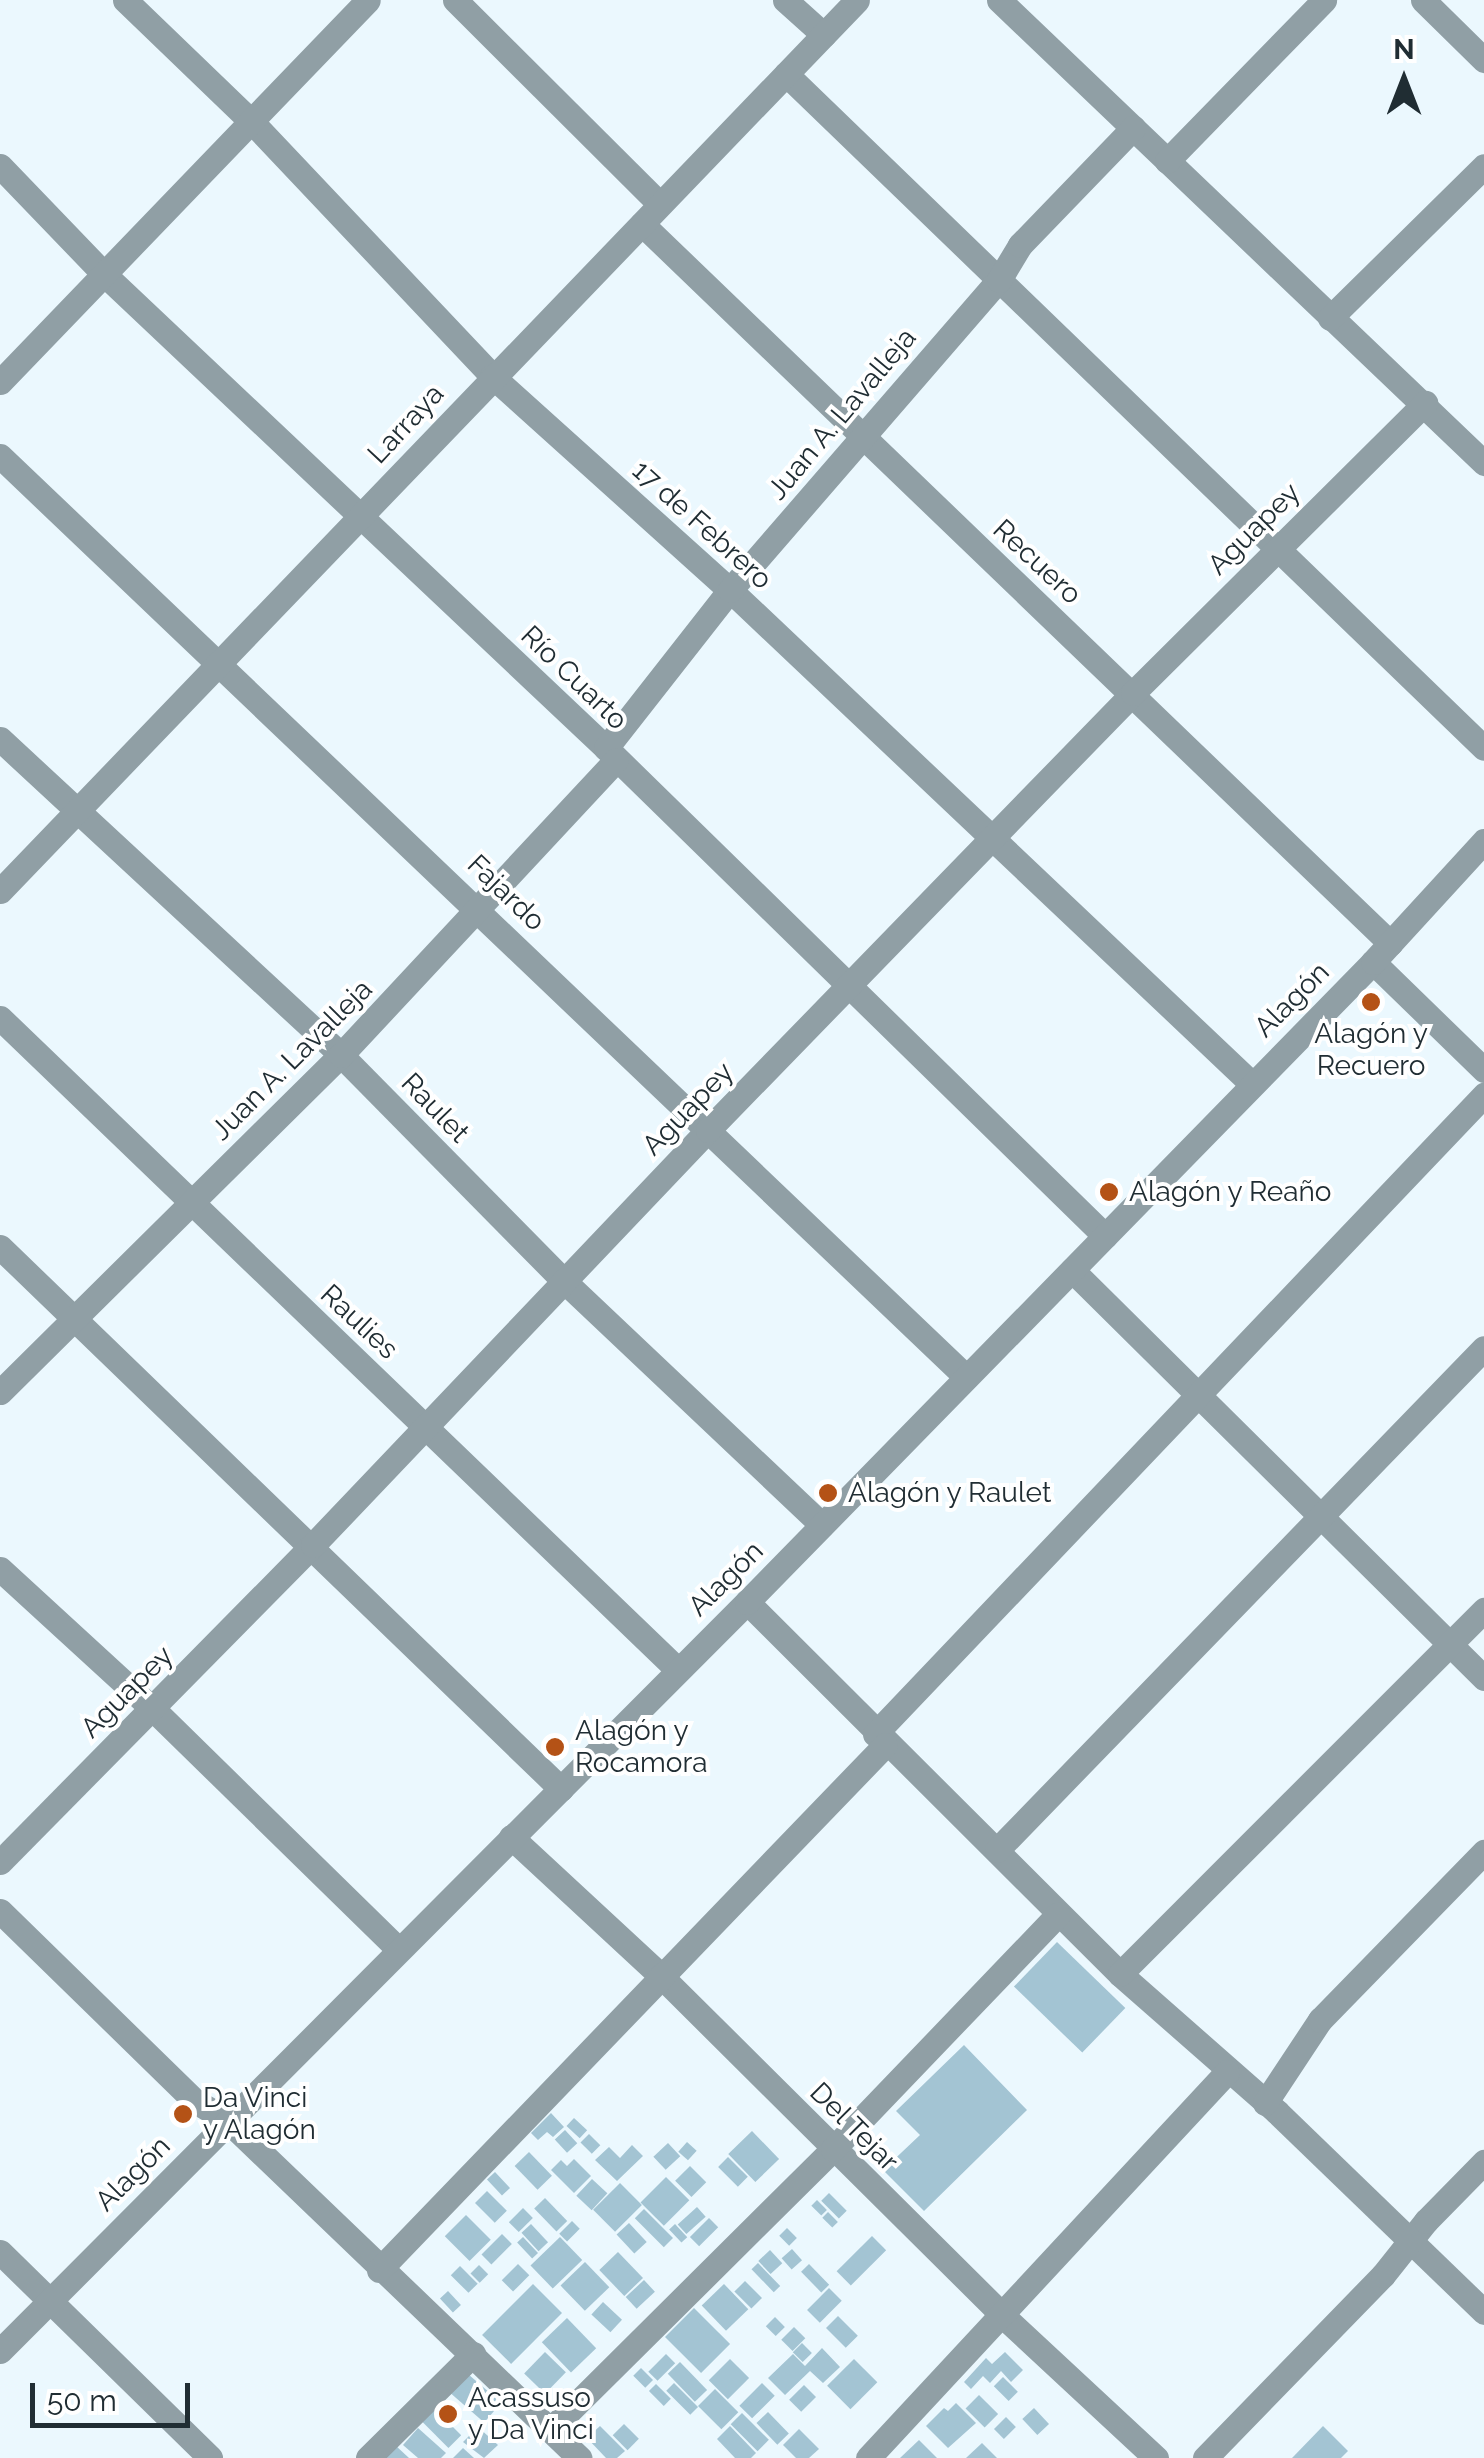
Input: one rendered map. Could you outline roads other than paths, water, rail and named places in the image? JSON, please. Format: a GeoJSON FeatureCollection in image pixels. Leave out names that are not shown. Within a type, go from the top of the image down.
{"type":"FeatureCollection","features":[{"type":"Feature","properties":{"kind":"street","name":"17 de Febrero"},"geometry":{"type":"LineString","coordinates":[[125,0],[253,123],[492,376],[730,590],[1251,1083]]}},
{"type":"Feature","properties":{"kind":"street"},"geometry":{"type":"LineString","coordinates":[[0,382],[368,0]]}},
{"type":"Feature","properties":{"kind":"street"},"geometry":{"type":"LineString","coordinates":[[455,0],[658,202]]}},
{"type":"Feature","properties":{"kind":"street"},"geometry":{"type":"LineString","coordinates":[[785,0],[824,35]]}},
{"type":"Feature","properties":{"kind":"street","name":"Larraya"},"geometry":{"type":"LineString","coordinates":[[0,891],[642,224],[658,202],[857,0]]}},
{"type":"Feature","properties":{"kind":"street"},"geometry":{"type":"LineString","coordinates":[[999,0],[1330,318],[1426,403],[1484,464]]}},
{"type":"Feature","properties":{"kind":"street"},"geometry":{"type":"LineString","coordinates":[[1167,162],[1324,0]]}},
{"type":"Feature","properties":{"kind":"street"},"geometry":{"type":"LineString","coordinates":[[1423,0],[1484,60]]}},
{"type":"Feature","properties":{"kind":"street"},"geometry":{"type":"LineString","coordinates":[[786,74],[1484,748]]}},
{"type":"Feature","properties":{"kind":"street","name":"Juan A. Lavalleja"},"geometry":{"type":"LineString","coordinates":[[0,1392],[191,1205],[480,909],[611,754],[730,590],[999,280],[1020,246],[1133,128]]}},
{"type":"Feature","properties":{"kind":"street","name":"Río Cuarto"},"geometry":{"type":"LineString","coordinates":[[0,166],[105,275],[611,754],[1105,1236]]}},
{"type":"Feature","properties":{"kind":"street"},"geometry":{"type":"LineString","coordinates":[[1330,318],[1484,166]]}},
{"type":"Feature","properties":{"kind":"street","name":"Recuero"},"geometry":{"type":"LineString","coordinates":[[642,224],[1133,694],[1381,953],[1484,1070]]}},
{"type":"Feature","properties":{"kind":"street","name":"Aguapey"},"geometry":{"type":"LineString","coordinates":[[0,1862],[314,1545],[425,1424],[1133,694],[1426,403]]}},
{"type":"Feature","properties":{"kind":"street","name":"Fajardo"},"geometry":{"type":"LineString","coordinates":[[0,456],[480,909],[966,1377]]}},
{"type":"Feature","properties":{"kind":"street","name":"Raulet"},"geometry":{"type":"LineString","coordinates":[[0,739],[341,1054],[564,1282],[822,1525]]}},
{"type":"Feature","properties":{"kind":"street","name":"Alagón"},"geometry":{"type":"LineString","coordinates":[[0,2350],[822,1525],[1381,953],[1484,841]]}},
{"type":"Feature","properties":{"kind":"street","name":"Raulies"},"geometry":{"type":"LineString","coordinates":[[0,1018],[678,1669]]}},
{"type":"Feature","properties":{"kind":"street"},"geometry":{"type":"LineString","coordinates":[[379,2270],[661,1976],[1196,1396],[1484,1096]]}},
{"type":"Feature","properties":{"kind":"street"},"geometry":{"type":"LineString","coordinates":[[0,1246],[314,1545],[561,1789]]}},
{"type":"Feature","properties":{"kind":"street"},"geometry":{"type":"LineString","coordinates":[[1072,1270],[1484,1678]]}},
{"type":"Feature","properties":{"kind":"street"},"geometry":{"type":"LineString","coordinates":[[997,1850],[1484,1348]]}},
{"type":"Feature","properties":{"kind":"street"},"geometry":{"type":"LineString","coordinates":[[0,1570],[153,1710],[399,1950]]}},
{"type":"Feature","properties":{"kind":"street"},"geometry":{"type":"LineString","coordinates":[[746,1602],[880,1740],[1120,1974],[1265,2103],[1484,2312]]}},
{"type":"Feature","properties":{"kind":"street"},"geometry":{"type":"LineString","coordinates":[[1120,1974],[1484,1610]]}},
{"type":"Feature","properties":{"kind":"street","name":"Del Tejar"},"geometry":{"type":"LineString","coordinates":[[511,1837],[661,1976],[1003,2316],[1156,2458]]}},
{"type":"Feature","properties":{"kind":"street"},"geometry":{"type":"LineString","coordinates":[[1265,2103],[1320,2020],[1484,1852]]}},
{"type":"Feature","properties":{"kind":"street"},"geometry":{"type":"LineString","coordinates":[[0,1911],[195,2101],[228,2121],[579,2458]]}},
{"type":"Feature","properties":{"kind":"street"},"geometry":{"type":"LineString","coordinates":[[550,2430],[833,2149],[1058,1914]]}},
{"type":"Feature","properties":{"kind":"street"},"geometry":{"type":"LineString","coordinates":[[868,2458],[1227,2072]]}},
{"type":"Feature","properties":{"kind":"street"},"geometry":{"type":"LineString","coordinates":[[1206,2458],[1383,2275],[1410,2240],[1484,2162]]}},
{"type":"Feature","properties":{"kind":"street"},"geometry":{"type":"LineString","coordinates":[[0,2252],[210,2458]]}},
{"type":"Feature","properties":{"kind":"street"},"geometry":{"type":"LineString","coordinates":[[368,2458],[472,2354]]}},
{"type":"Feature","properties":{"kind":"place","name":"Alagón y Recuero"},"geometry":{"type":"Point","coordinates":[1371,1002]}},
{"type":"Feature","properties":{"kind":"place","name":"Alagón y Reaño"},"geometry":{"type":"Point","coordinates":[1109,1192]}},
{"type":"Feature","properties":{"kind":"place","name":"Alagón y Raulet"},"geometry":{"type":"Point","coordinates":[828,1493]}},
{"type":"Feature","properties":{"kind":"place","name":"Alagón y Rocamora"},"geometry":{"type":"Point","coordinates":[555,1747]}},
{"type":"Feature","properties":{"kind":"place","name":"Da Vinci y Alagón"},"geometry":{"type":"Point","coordinates":[183,2114]}},
{"type":"Feature","properties":{"kind":"place","name":"Acassuso y Da Vinci"},"geometry":{"type":"Point","coordinates":[448,2414]}}]}
